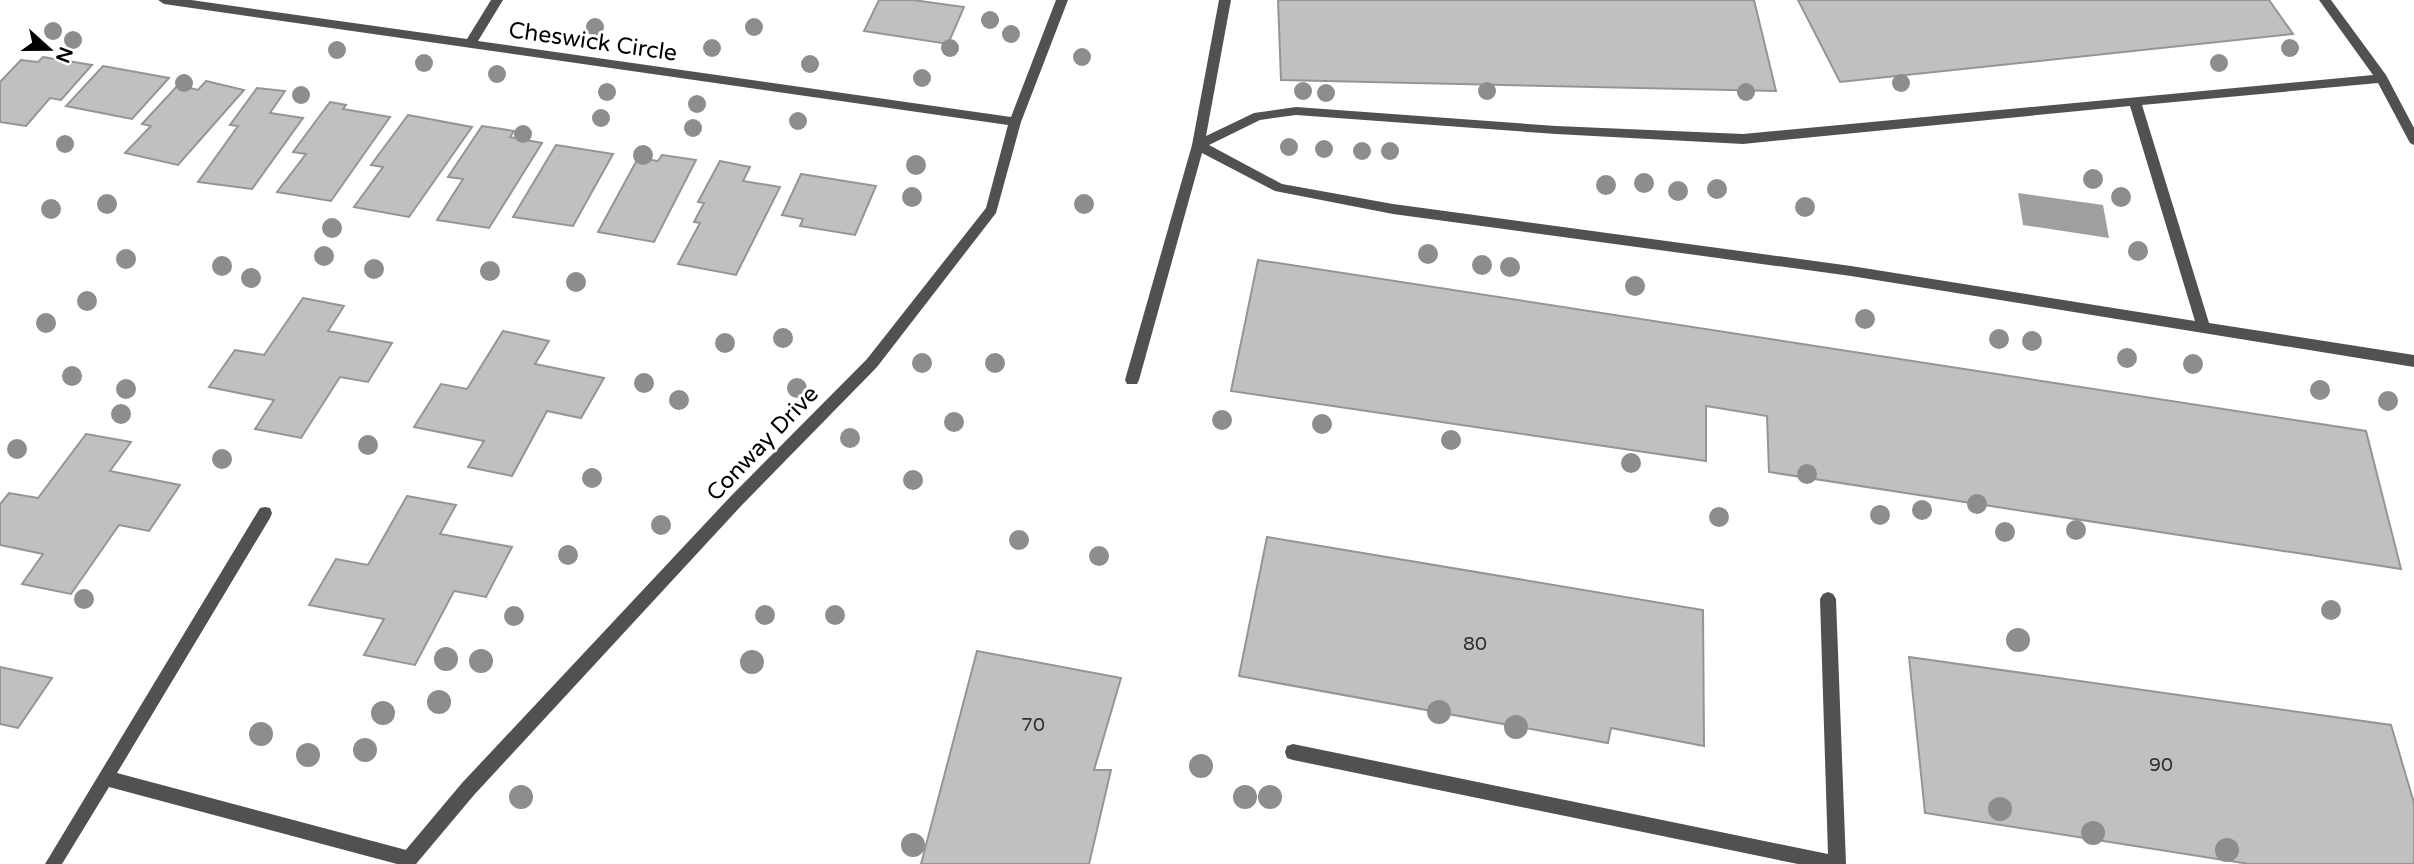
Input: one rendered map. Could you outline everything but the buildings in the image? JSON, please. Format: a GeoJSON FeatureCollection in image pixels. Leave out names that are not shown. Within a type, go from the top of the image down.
{"type":"FeatureCollection","features":[{"type":"Feature","properties":{"kind":"street","name":"Cheswick Circle"},"geometry":{"type":"LineString","coordinates":[[164,0],[1015,122]]}},
{"type":"Feature","properties":{"kind":"street"},"geometry":{"type":"LineString","coordinates":[[470,44],[496,0]]}},
{"type":"Feature","properties":{"kind":"street","name":"Conway Drive"},"geometry":{"type":"LineString","coordinates":[[407,861],[468,789],[709,531],[872,363],[992,210],[1015,122],[1062,0]]}},
{"type":"Feature","properties":{"kind":"street"},"geometry":{"type":"LineString","coordinates":[[1132,380],[1198,145],[1225,0]]}},
{"type":"Feature","properties":{"kind":"street"},"geometry":{"type":"LineString","coordinates":[[2325,0],[2382,78],[2414,140]]}},
{"type":"Feature","properties":{"kind":"street"},"geometry":{"type":"LineString","coordinates":[[1198,145],[1258,116],[1296,111],[1556,130],[1743,139],[2382,78]]}},
{"type":"Feature","properties":{"kind":"street"},"geometry":{"type":"LineString","coordinates":[[2135,103],[2204,327]]}},
{"type":"Feature","properties":{"kind":"street"},"geometry":{"type":"LineString","coordinates":[[1198,145],[1279,188],[1380,207],[1851,271],[2414,361]]}},
{"type":"Feature","properties":{"kind":"street"},"geometry":{"type":"LineString","coordinates":[[52,864],[265,513]]}},
{"type":"Feature","properties":{"kind":"street"},"geometry":{"type":"LineString","coordinates":[[1293,752],[1837,864],[1829,599]]}},
{"type":"Feature","properties":{"kind":"street"},"geometry":{"type":"LineString","coordinates":[[105,778],[407,861]]}},
{"type":"Feature","properties":{"kind":"shaded area"},"geometry":{"type":"Polygon","coordinates":[[[2018,193],[2103,205],[2109,238],[2023,225],[2018,193]]]}}]}
